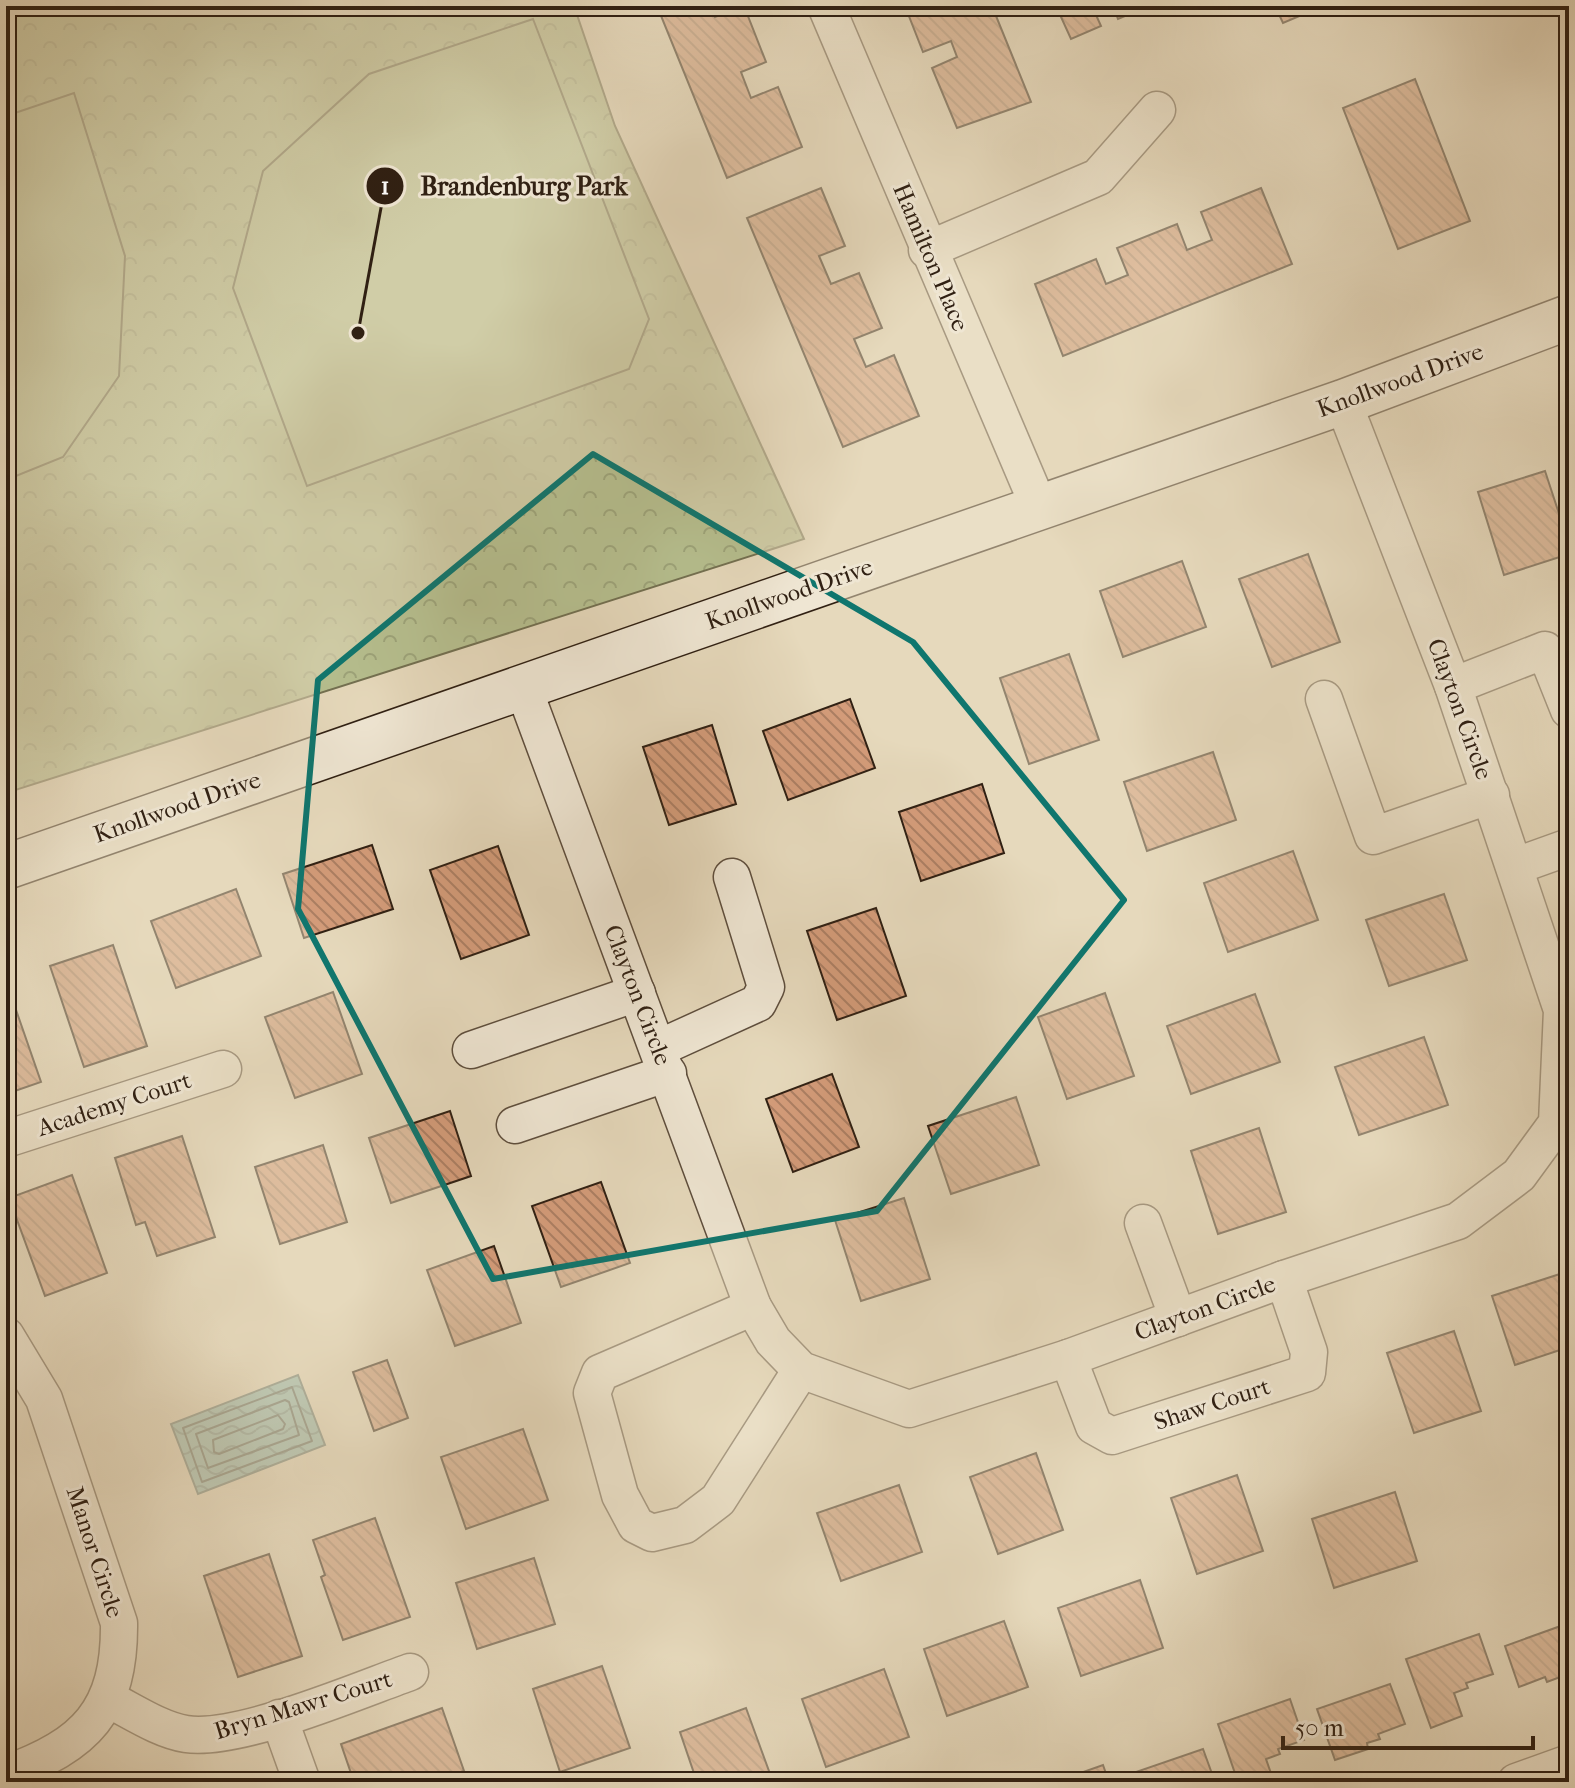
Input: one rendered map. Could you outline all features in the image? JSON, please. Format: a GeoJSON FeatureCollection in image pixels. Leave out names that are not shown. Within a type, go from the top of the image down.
{"type":"FeatureCollection","features":[{"type":"Feature","properties":{"kind":"street","name":"Hamilton Place"},"geometry":{"type":"LineString","coordinates":[[826,6],[927,250],[1039,507]]}},
{"type":"Feature","properties":{"kind":"street"},"geometry":{"type":"LineString","coordinates":[[927,250],[1098,177],[1157,110]]}},
{"type":"Feature","properties":{"kind":"street","name":"Knollwood Drive"},"geometry":{"type":"LineString","coordinates":[[6,867],[1343,402],[1569,317]]}},
{"type":"Feature","properties":{"kind":"street","name":"Clayton Circle"},"geometry":{"type":"LineString","coordinates":[[523,687],[664,1060],[753,1307],[773,1341],[801,1370],[909,1409],[1068,1358],[1284,1279],[1458,1221],[1519,1175],[1563,1127],[1562,1010],[1453,686],[1343,402]]}},
{"type":"Feature","properties":{"kind":"street"},"geometry":{"type":"LineString","coordinates":[[1453,686],[1545,650],[1569,710]]}},
{"type":"Feature","properties":{"kind":"street"},"geometry":{"type":"LineString","coordinates":[[1324,699],[1373,836],[1491,795]]}},
{"type":"Feature","properties":{"kind":"street"},"geometry":{"type":"LineString","coordinates":[[1516,866],[1569,847]]}},
{"type":"Feature","properties":{"kind":"street"},"geometry":{"type":"LineString","coordinates":[[515,1125],[664,1060],[758,1003],[766,987],[732,877]]}},
{"type":"Feature","properties":{"kind":"street"},"geometry":{"type":"LineString","coordinates":[[471,1050],[637,993]]}},
{"type":"Feature","properties":{"kind":"street","name":"Academy Court"},"geometry":{"type":"LineString","coordinates":[[6,1139],[223,1069]]}},
{"type":"Feature","properties":{"kind":"street"},"geometry":{"type":"LineString","coordinates":[[1143,1223],[1178,1318]]}},
{"type":"Feature","properties":{"kind":"street","name":"Shaw Court"},"geometry":{"type":"LineString","coordinates":[[1068,1358],[1094,1426],[1112,1436],[1307,1373],[1309,1352],[1284,1279]]}},
{"type":"Feature","properties":{"kind":"street"},"geometry":{"type":"LineString","coordinates":[[753,1307],[600,1373],[592,1393],[620,1495],[636,1525],[652,1533],[685,1525],[718,1500],[801,1370]]}},
{"type":"Feature","properties":{"kind":"street","name":"Manor Circle"},"geometry":{"type":"LineString","coordinates":[[6,1336],[44,1399],[119,1623],[120,1659],[108,1699],[68,1748],[6,1774]]}},
{"type":"Feature","properties":{"kind":"street","name":"Bryn Mawr Court"},"geometry":{"type":"LineString","coordinates":[[108,1699],[182,1734],[206,1736],[279,1718],[410,1672]]}},
{"type":"Feature","properties":{"kind":"street"},"geometry":{"type":"LineString","coordinates":[[279,1718],[302,1782]]}},
{"type":"Feature","properties":{"kind":"street"},"geometry":{"type":"LineString","coordinates":[[1516,1782],[1569,1763]]}},
{"type":"Feature","properties":{"kind":"highlighted area"},"geometry":{"type":"Polygon","coordinates":[[[593,454],[913,642],[1124,900],[877,1211],[493,1279],[298,909],[318,680],[593,454]]]}},
{"type":"Feature","properties":{"kind":"green space"},"geometry":{"type":"Polygon","coordinates":[[[6,6],[574,6],[615,126],[804,539],[6,793],[6,6]]]}},
{"type":"Feature","properties":{"kind":"green space"},"geometry":{"type":"Polygon","coordinates":[[[533,19],[649,319],[629,369],[307,486],[233,288],[263,171],[369,74],[533,19]]]}},
{"type":"Feature","properties":{"kind":"green space"},"geometry":{"type":"Polygon","coordinates":[[[74,93],[125,256],[119,376],[63,457],[6,480],[6,116],[74,93]]]}},
{"type":"Feature","properties":{"kind":"water"},"geometry":{"type":"Polygon","coordinates":[[[298,1375],[325,1445],[198,1494],[171,1424],[298,1375]]]}},
{"type":"Feature","properties":{"kind":"building"},"geometry":{"type":"Polygon","coordinates":[[[657,6],[711,6],[715,17],[744,6],[766,62],[741,72],[751,98],[778,87],[802,147],[727,178],[657,6]]]}},
{"type":"Feature","properties":{"kind":"building"},"geometry":{"type":"Polygon","coordinates":[[[905,6],[992,6],[1031,102],[957,128],[932,68],[957,57],[951,41],[923,52],[905,6]]]}},
{"type":"Feature","properties":{"kind":"building"},"geometry":{"type":"Polygon","coordinates":[[[1056,6],[1092,6],[1101,26],[1071,39],[1056,6]]]}},
{"type":"Feature","properties":{"kind":"building"},"geometry":{"type":"Polygon","coordinates":[[[1113,6],[1149,6],[1118,19],[1113,6]]]}},
{"type":"Feature","properties":{"kind":"building"},"geometry":{"type":"Polygon","coordinates":[[[1275,6],[1323,6],[1283,23],[1275,6]]]}},
{"type":"Feature","properties":{"kind":"building"},"geometry":{"type":"Polygon","coordinates":[[[1415,79],[1470,221],[1398,249],[1343,108],[1415,79]]]}},
{"type":"Feature","properties":{"kind":"building"},"geometry":{"type":"Polygon","coordinates":[[[821,188],[845,246],[819,256],[831,284],[859,273],[882,328],[854,339],[866,367],[894,355],[919,416],[843,447],[747,218],[821,188]]]}},
{"type":"Feature","properties":{"kind":"building"},"geometry":{"type":"Polygon","coordinates":[[[1261,188],[1292,264],[1063,356],[1035,284],[1096,259],[1106,284],[1128,275],[1117,248],[1177,224],[1187,250],[1212,240],[1201,212],[1261,188]]]}},
{"type":"Feature","properties":{"kind":"building"},"geometry":{"type":"Polygon","coordinates":[[[1545,471],[1569,544],[1569,554],[1504,575],[1478,492],[1545,471]]]}},
{"type":"Feature","properties":{"kind":"building"},"geometry":{"type":"Polygon","coordinates":[[[1308,554],[1340,642],[1272,667],[1239,579],[1308,554]]]}},
{"type":"Feature","properties":{"kind":"building"},"geometry":{"type":"Polygon","coordinates":[[[1182,561],[1206,627],[1123,657],[1100,591],[1182,561]]]}},
{"type":"Feature","properties":{"kind":"building"},"geometry":{"type":"Polygon","coordinates":[[[1069,654],[1099,740],[1029,764],[1000,678],[1069,654]]]}},
{"type":"Feature","properties":{"kind":"building"},"geometry":{"type":"Polygon","coordinates":[[[850,699],[875,768],[788,800],[763,731],[850,699]]]}},
{"type":"Feature","properties":{"kind":"building"},"geometry":{"type":"Polygon","coordinates":[[[712,725],[736,804],[669,825],[643,747],[712,725]]]}},
{"type":"Feature","properties":{"kind":"building"},"geometry":{"type":"Polygon","coordinates":[[[1213,752],[1236,820],[1147,851],[1124,782],[1213,752]]]}},
{"type":"Feature","properties":{"kind":"building"},"geometry":{"type":"Polygon","coordinates":[[[982,784],[1004,853],[921,881],[899,812],[982,784]]]}},
{"type":"Feature","properties":{"kind":"building"},"geometry":{"type":"Polygon","coordinates":[[[372,845],[393,909],[304,938],[283,874],[372,845]]]}},
{"type":"Feature","properties":{"kind":"building"},"geometry":{"type":"Polygon","coordinates":[[[498,846],[529,935],[461,959],[430,870],[498,846]]]}},
{"type":"Feature","properties":{"kind":"building"},"geometry":{"type":"Polygon","coordinates":[[[1293,851],[1318,920],[1228,952],[1204,883],[1293,851]]]}},
{"type":"Feature","properties":{"kind":"building"},"geometry":{"type":"Polygon","coordinates":[[[236,889],[261,956],[176,988],[151,921],[236,889]]]}},
{"type":"Feature","properties":{"kind":"building"},"geometry":{"type":"Polygon","coordinates":[[[1444,894],[1467,960],[1389,986],[1366,920],[1444,894]]]}},
{"type":"Feature","properties":{"kind":"building"},"geometry":{"type":"Polygon","coordinates":[[[876,908],[906,996],[837,1020],[807,931],[876,908]]]}},
{"type":"Feature","properties":{"kind":"building"},"geometry":{"type":"Polygon","coordinates":[[[113,945],[147,1046],[84,1067],[50,966],[113,945]]]}},
{"type":"Feature","properties":{"kind":"building"},"geometry":{"type":"Polygon","coordinates":[[[6,981],[41,1082],[6,1094],[6,981]]]}},
{"type":"Feature","properties":{"kind":"building"},"geometry":{"type":"Polygon","coordinates":[[[333,992],[362,1074],[295,1098],[265,1017],[333,992]]]}},
{"type":"Feature","properties":{"kind":"building"},"geometry":{"type":"Polygon","coordinates":[[[1105,993],[1134,1076],[1067,1099],[1038,1017],[1105,993]]]}},
{"type":"Feature","properties":{"kind":"building"},"geometry":{"type":"Polygon","coordinates":[[[1255,994],[1280,1062],[1191,1094],[1167,1026],[1255,994]]]}},
{"type":"Feature","properties":{"kind":"building"},"geometry":{"type":"Polygon","coordinates":[[[1424,1037],[1448,1105],[1359,1135],[1335,1067],[1424,1037]]]}},
{"type":"Feature","properties":{"kind":"building"},"geometry":{"type":"Polygon","coordinates":[[[832,1074],[859,1147],[793,1172],[766,1099],[832,1074]]]}},
{"type":"Feature","properties":{"kind":"building"},"geometry":{"type":"Polygon","coordinates":[[[1016,1097],[1039,1165],[951,1194],[928,1126],[1016,1097]]]}},
{"type":"Feature","properties":{"kind":"building"},"geometry":{"type":"Polygon","coordinates":[[[450,1111],[471,1176],[391,1203],[369,1138],[450,1111]]]}},
{"type":"Feature","properties":{"kind":"building"},"geometry":{"type":"Polygon","coordinates":[[[1259,1128],[1286,1212],[1218,1234],[1191,1151],[1259,1128]]]}},
{"type":"Feature","properties":{"kind":"building"},"geometry":{"type":"Polygon","coordinates":[[[182,1136],[215,1237],[157,1256],[145,1222],[136,1225],[115,1158],[182,1136]]]}},
{"type":"Feature","properties":{"kind":"building"},"geometry":{"type":"Polygon","coordinates":[[[323,1145],[347,1222],[280,1244],[255,1167],[323,1145]]]}},
{"type":"Feature","properties":{"kind":"building"},"geometry":{"type":"Polygon","coordinates":[[[72,1175],[107,1273],[45,1296],[9,1198],[72,1175]]]}},
{"type":"Feature","properties":{"kind":"building"},"geometry":{"type":"Polygon","coordinates":[[[601,1182],[630,1263],[561,1287],[532,1206],[601,1182]]]}},
{"type":"Feature","properties":{"kind":"building"},"geometry":{"type":"Polygon","coordinates":[[[904,1198],[930,1279],[861,1301],[835,1220],[904,1198]]]}},
{"type":"Feature","properties":{"kind":"building"},"geometry":{"type":"Polygon","coordinates":[[[494,1246],[521,1323],[455,1346],[427,1270],[494,1246]]]}},
{"type":"Feature","properties":{"kind":"building"},"geometry":{"type":"Polygon","coordinates":[[[1569,1271],[1569,1347],[1515,1365],[1492,1296],[1569,1271]]]}},
{"type":"Feature","properties":{"kind":"building"},"geometry":{"type":"Polygon","coordinates":[[[1454,1331],[1481,1411],[1414,1433],[1387,1353],[1454,1331]]]}},
{"type":"Feature","properties":{"kind":"building"},"geometry":{"type":"Polygon","coordinates":[[[387,1360],[408,1418],[374,1431],[353,1372],[387,1360]]]}},
{"type":"Feature","properties":{"kind":"building"},"geometry":{"type":"Polygon","coordinates":[[[523,1429],[548,1500],[466,1529],[441,1457],[523,1429]]]}},
{"type":"Feature","properties":{"kind":"building"},"geometry":{"type":"Polygon","coordinates":[[[1036,1453],[1063,1530],[998,1554],[970,1477],[1036,1453]]]}},
{"type":"Feature","properties":{"kind":"building"},"geometry":{"type":"Polygon","coordinates":[[[1237,1475],[1263,1551],[1197,1574],[1171,1498],[1237,1475]]]}},
{"type":"Feature","properties":{"kind":"building"},"geometry":{"type":"Polygon","coordinates":[[[899,1485],[922,1552],[841,1581],[817,1513],[899,1485]]]}},
{"type":"Feature","properties":{"kind":"building"},"geometry":{"type":"Polygon","coordinates":[[[1395,1492],[1417,1561],[1334,1588],[1312,1519],[1395,1492]]]}},
{"type":"Feature","properties":{"kind":"building"},"geometry":{"type":"Polygon","coordinates":[[[375,1518],[410,1617],[343,1640],[321,1577],[325,1575],[313,1540],[375,1518]]]}},
{"type":"Feature","properties":{"kind":"building"},"geometry":{"type":"Polygon","coordinates":[[[269,1554],[302,1656],[238,1677],[204,1576],[269,1554]]]}},
{"type":"Feature","properties":{"kind":"building"},"geometry":{"type":"Polygon","coordinates":[[[534,1558],[555,1624],[477,1649],[456,1583],[534,1558]]]}},
{"type":"Feature","properties":{"kind":"building"},"geometry":{"type":"Polygon","coordinates":[[[1140,1580],[1163,1648],[1081,1676],[1058,1608],[1140,1580]]]}},
{"type":"Feature","properties":{"kind":"building"},"geometry":{"type":"Polygon","coordinates":[[[1004,1621],[1028,1687],[947,1716],[924,1649],[1004,1621]]]}},
{"type":"Feature","properties":{"kind":"building"},"geometry":{"type":"Polygon","coordinates":[[[1569,1623],[1569,1680],[1562,1682],[1560,1677],[1547,1682],[1545,1677],[1519,1687],[1505,1646],[1569,1623]]]}},
{"type":"Feature","properties":{"kind":"building"},"geometry":{"type":"Polygon","coordinates":[[[1479,1634],[1493,1674],[1466,1683],[1468,1688],[1454,1693],[1462,1716],[1431,1728],[1406,1659],[1479,1634]]]}},
{"type":"Feature","properties":{"kind":"building"},"geometry":{"type":"Polygon","coordinates":[[[602,1666],[630,1748],[560,1772],[533,1689],[602,1666]]]}},
{"type":"Feature","properties":{"kind":"building"},"geometry":{"type":"Polygon","coordinates":[[[884,1669],[909,1737],[826,1767],[802,1699],[884,1669]]]}},
{"type":"Feature","properties":{"kind":"building"},"geometry":{"type":"Polygon","coordinates":[[[1390,1684],[1405,1724],[1378,1734],[1380,1739],[1367,1743],[1368,1749],[1335,1760],[1317,1709],[1390,1684]]]}},
{"type":"Feature","properties":{"kind":"building"},"geometry":{"type":"Polygon","coordinates":[[[1290,1699],[1304,1740],[1278,1749],[1280,1754],[1266,1759],[1274,1782],[1238,1782],[1218,1724],[1290,1699]]]}},
{"type":"Feature","properties":{"kind":"building"},"geometry":{"type":"Polygon","coordinates":[[[442,1708],[464,1771],[433,1782],[354,1782],[341,1744],[442,1708]]]}},
{"type":"Feature","properties":{"kind":"building"},"geometry":{"type":"Polygon","coordinates":[[[746,1708],[773,1782],[697,1782],[680,1732],[746,1708]]]}},
{"type":"Feature","properties":{"kind":"building"},"geometry":{"type":"Polygon","coordinates":[[[1203,1749],[1215,1782],[1133,1782],[1130,1774],[1203,1749]]]}},
{"type":"Feature","properties":{"kind":"building"},"geometry":{"type":"Polygon","coordinates":[[[1103,1765],[1109,1782],[1055,1782],[1103,1765]]]}},
{"type":"Feature","properties":{"kind":"place","name":"Brandenburg Park"},"geometry":{"type":"Point","coordinates":[358,333]}}]}
